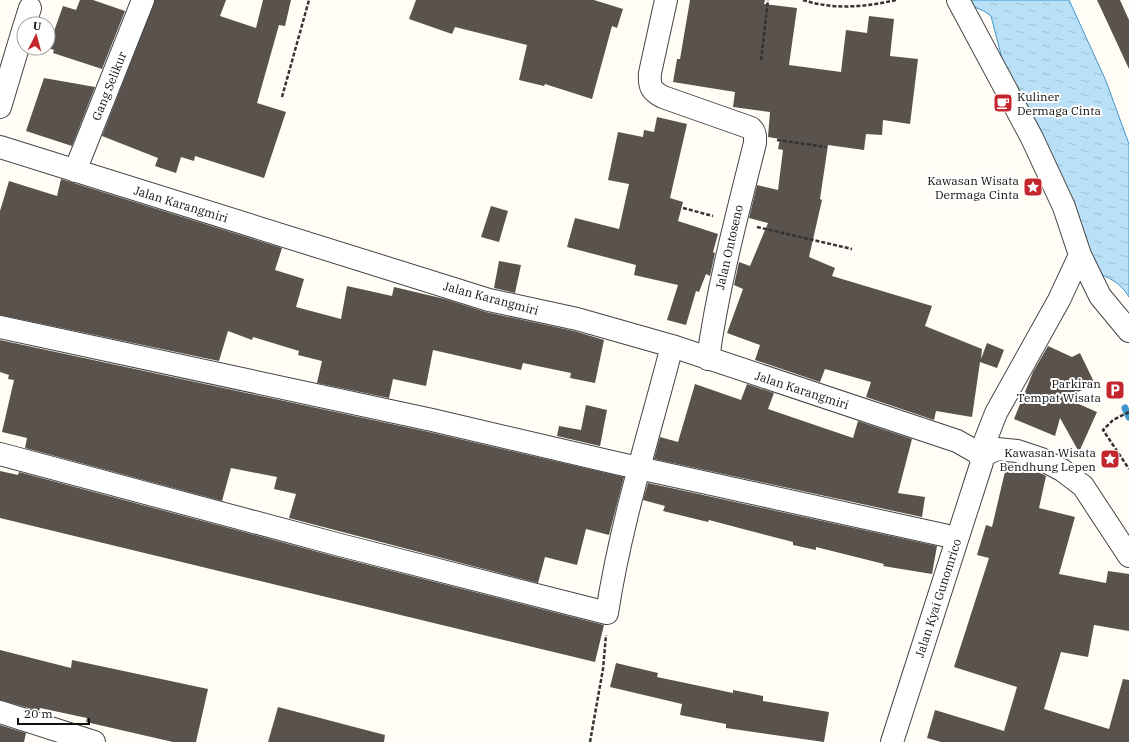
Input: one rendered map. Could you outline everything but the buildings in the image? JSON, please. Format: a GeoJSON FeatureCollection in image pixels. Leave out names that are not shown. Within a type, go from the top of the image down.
{"type":"FeatureCollection","features":[{"type":"Feature","properties":{"kind":"street","name":"Gang Selikur"},"geometry":{"type":"LineString","coordinates":[[75,171],[143,0]]}},
{"type":"Feature","properties":{"kind":"street"},"geometry":{"type":"LineString","coordinates":[[666,0],[650,73],[649,83],[653,92],[663,97],[751,128],[755,137]]}},
{"type":"Feature","properties":{"kind":"street"},"geometry":{"type":"LineString","coordinates":[[958,0],[1032,138],[1064,207],[1080,255],[1100,296],[1129,331]]}},
{"type":"Feature","properties":{"kind":"street"},"geometry":{"type":"LineString","coordinates":[[0,107],[16,53]]}},
{"type":"Feature","properties":{"kind":"street","name":"Jalan Ontoseno"},"geometry":{"type":"LineString","coordinates":[[708,359],[715,310],[735,221],[755,143],[755,137]]}},
{"type":"Feature","properties":{"kind":"street","name":"Jalan Karangmiri"},"geometry":{"type":"LineString","coordinates":[[0,147],[489,300],[577,319],[672,346],[957,442],[980,455]]}},
{"type":"Feature","properties":{"kind":"street","name":"Jalan Kyai Gunomrico"},"geometry":{"type":"LineString","coordinates":[[892,742],[982,462],[980,455],[996,413],[1059,300],[1080,255]]}},
{"type":"Feature","properties":{"kind":"street"},"geometry":{"type":"LineString","coordinates":[[0,328],[432,420],[638,468],[957,538]]}},
{"type":"Feature","properties":{"kind":"street"},"geometry":{"type":"LineString","coordinates":[[0,454],[340,545],[607,613],[613,577],[638,468],[672,346]]}},
{"type":"Feature","properties":{"kind":"street"},"geometry":{"type":"LineString","coordinates":[[980,455],[997,449],[1017,451],[1041,459],[1062,470],[1083,486],[1129,556]]}},
{"type":"Feature","properties":{"kind":"street"},"geometry":{"type":"LineString","coordinates":[[0,712],[43,735],[94,742]]}},
{"type":"Feature","properties":{"kind":"path"},"geometry":{"type":"LineString","coordinates":[[282,97],[309,0]]}},
{"type":"Feature","properties":{"kind":"path"},"geometry":{"type":"LineString","coordinates":[[761,60],[768,0]]}},
{"type":"Feature","properties":{"kind":"path"},"geometry":{"type":"LineString","coordinates":[[803,0],[841,7],[868,5],[896,0]]}},
{"type":"Feature","properties":{"kind":"path"},"geometry":{"type":"LineString","coordinates":[[755,137],[826,147]]}},
{"type":"Feature","properties":{"kind":"path"},"geometry":{"type":"LineString","coordinates":[[682,208],[852,249]]}},
{"type":"Feature","properties":{"kind":"path"},"geometry":{"type":"LineString","coordinates":[[1129,412],[1113,420],[1103,432],[1129,469]]}},
{"type":"Feature","properties":{"kind":"path"},"geometry":{"type":"LineString","coordinates":[[590,742],[603,669],[607,613]]}},
{"type":"Feature","properties":{"kind":"water"},"geometry":{"type":"Polygon","coordinates":[[[965,0],[1069,0],[1106,81],[1129,144],[1129,297],[1126,292],[1114,281],[1094,272],[1005,70],[991,16],[984,11],[967,4],[965,0]]]}},
{"type":"Feature","properties":{"kind":"waterway"},"geometry":{"type":"LineString","coordinates":[[1125,408],[1129,417]]}},
{"type":"Feature","properties":{"kind":"place","name":"Kuliner Dermaga Cinta"},"geometry":{"type":"Point","coordinates":[1003,103]}},
{"type":"Feature","properties":{"kind":"place","name":"Kawasan Wisata Dermaga Cinta"},"geometry":{"type":"Point","coordinates":[1033,187]}},
{"type":"Feature","properties":{"kind":"place","name":"Parkiran Tempat Wisata"},"geometry":{"type":"Point","coordinates":[1115,390]}},
{"type":"Feature","properties":{"kind":"place","name":"Kawasan Wisata Bendhung Lepen"},"geometry":{"type":"Point","coordinates":[1110,459]}}]}
